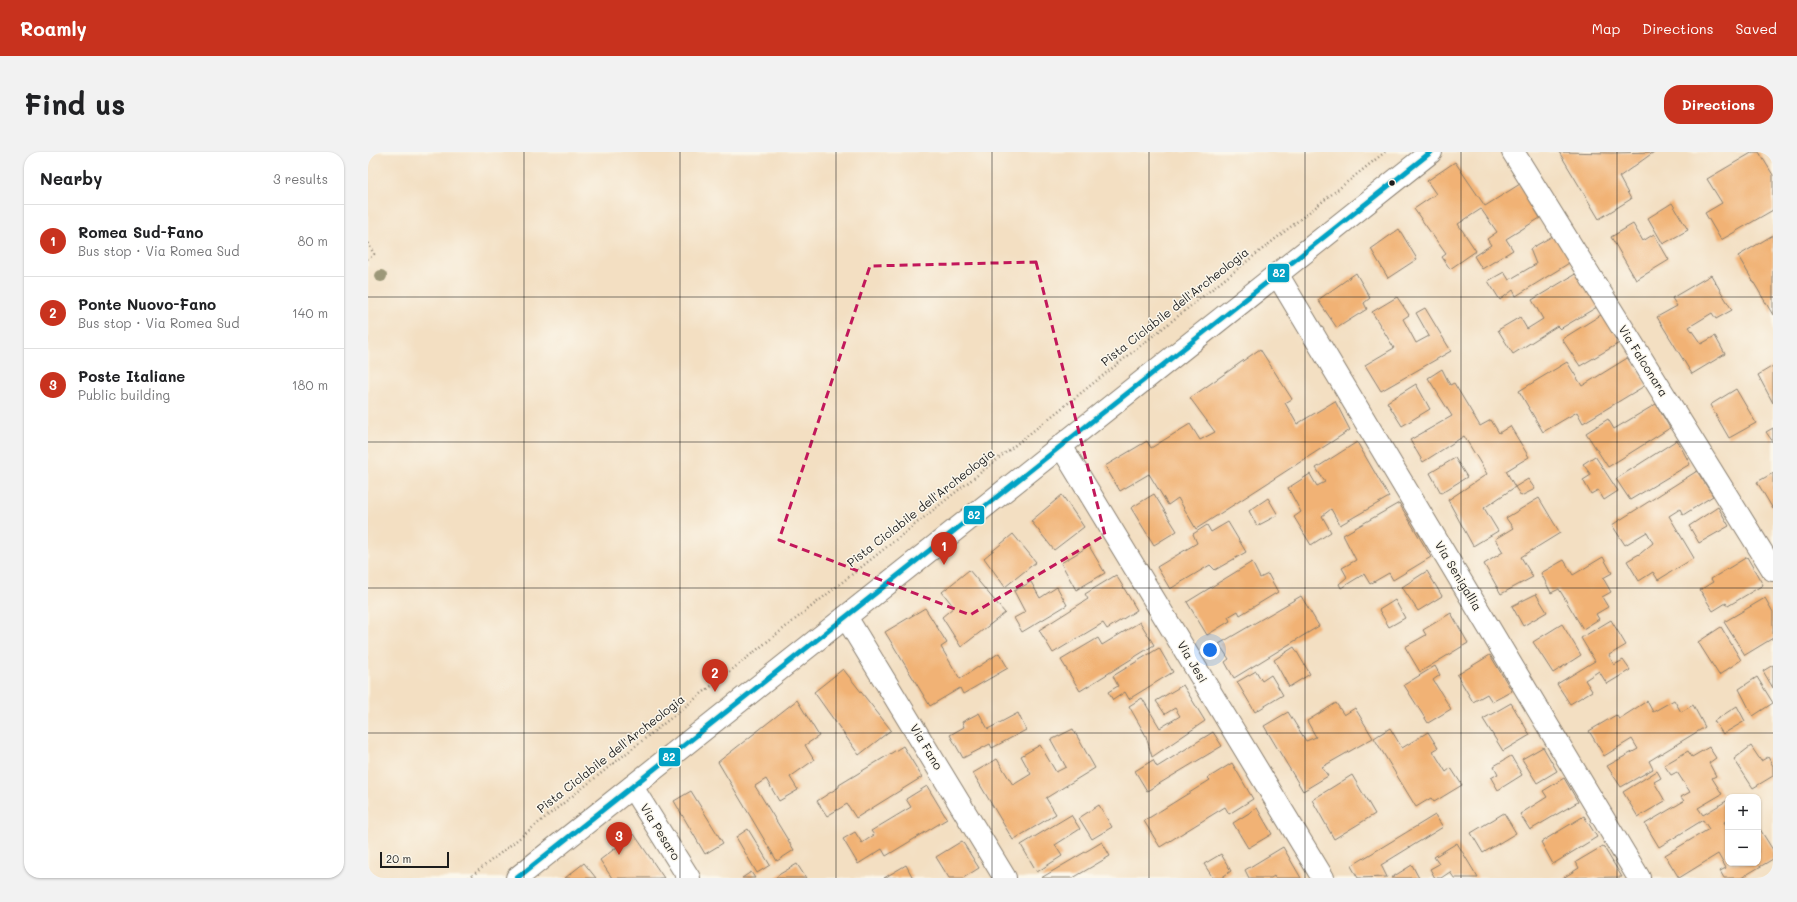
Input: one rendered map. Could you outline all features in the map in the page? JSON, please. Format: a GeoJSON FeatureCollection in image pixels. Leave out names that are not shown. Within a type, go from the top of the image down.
{"type":"FeatureCollection","features":[{"type":"Feature","properties":{"kind":"street"},"geometry":{"type":"LineString","coordinates":[[517,878],[1431,152]]}},
{"type":"Feature","properties":{"kind":"street","name":"Via Falconara"},"geometry":{"type":"LineString","coordinates":[[1514,152],[1773,570]]}},
{"type":"Feature","properties":{"kind":"street","name":"Via Senigallia"},"geometry":{"type":"LineString","coordinates":[[1277,274],[1639,878]]}},
{"type":"Feature","properties":{"kind":"street","name":"Via Jesi"},"geometry":{"type":"LineString","coordinates":[[1061,446],[1323,878]]}},
{"type":"Feature","properties":{"kind":"street","name":"Via Fano"},"geometry":{"type":"LineString","coordinates":[[846,617],[1005,878]]}},
{"type":"Feature","properties":{"kind":"street","name":"Via Pesaro"},"geometry":{"type":"LineString","coordinates":[[632,787],[689,878]]}},
{"type":"Feature","properties":{"kind":"path","name":"Pista Ciclabile dell'Archeologia"},"geometry":{"type":"LineString","coordinates":[[469,878],[1385,152]]}},
{"type":"Feature","properties":{"kind":"path"},"geometry":{"type":"LineString","coordinates":[[368,243],[374,254],[368,259]]}},
{"type":"Feature","properties":{"kind":"highlighted area"},"geometry":{"type":"Polygon","coordinates":[[[1036,262],[1105,535],[970,615],[779,540],[870,266],[1036,262]]]}},
{"type":"Feature","properties":{"kind":"building"},"geometry":{"type":"Polygon","coordinates":[[[1559,152],[1654,152],[1619,177],[1631,199],[1599,219],[1559,152]]]}},
{"type":"Feature","properties":{"kind":"building"},"geometry":{"type":"Polygon","coordinates":[[[1753,152],[1759,152],[1773,175],[1773,210],[1721,240],[1705,213],[1722,203],[1707,179],[1753,152]]]}},
{"type":"Feature","properties":{"kind":"building"},"geometry":{"type":"Polygon","coordinates":[[[1455,162],[1485,206],[1520,184],[1540,218],[1506,239],[1513,250],[1482,269],[1474,256],[1491,245],[1487,239],[1497,232],[1481,209],[1458,224],[1476,251],[1450,269],[1442,257],[1446,254],[1414,209],[1436,194],[1427,181],[1455,162]]]}},
{"type":"Feature","properties":{"kind":"building"},"geometry":{"type":"Polygon","coordinates":[[[1672,203],[1688,230],[1663,244],[1648,218],[1672,203]]]}},
{"type":"Feature","properties":{"kind":"building"},"geometry":{"type":"Polygon","coordinates":[[[1633,224],[1643,241],[1654,234],[1669,260],[1636,280],[1611,237],[1633,224]]]}},
{"type":"Feature","properties":{"kind":"building"},"geometry":{"type":"Polygon","coordinates":[[[1399,229],[1417,259],[1388,278],[1371,249],[1399,229]]]}},
{"type":"Feature","properties":{"kind":"building"},"geometry":{"type":"Polygon","coordinates":[[[1558,233],[1574,260],[1516,296],[1513,290],[1500,300],[1488,281],[1504,272],[1509,280],[1536,264],[1530,249],[1558,233]]]}},
{"type":"Feature","properties":{"kind":"building"},"geometry":{"type":"Polygon","coordinates":[[[1773,235],[1773,315],[1738,256],[1773,235]]]}},
{"type":"Feature","properties":{"kind":"building"},"geometry":{"type":"Polygon","coordinates":[[[1582,270],[1602,304],[1560,329],[1557,326],[1513,354],[1498,330],[1520,317],[1527,329],[1543,319],[1532,300],[1582,270]]]}},
{"type":"Feature","properties":{"kind":"building"},"geometry":{"type":"Polygon","coordinates":[[[1356,273],[1370,298],[1364,303],[1367,309],[1337,328],[1318,300],[1356,273]]]}},
{"type":"Feature","properties":{"kind":"building"},"geometry":{"type":"Polygon","coordinates":[[[1711,275],[1732,310],[1716,319],[1712,313],[1689,327],[1701,344],[1715,336],[1725,354],[1692,374],[1657,317],[1677,306],[1672,298],[1711,275]]]}},
{"type":"Feature","properties":{"kind":"building"},"geometry":{"type":"Polygon","coordinates":[[[1397,297],[1409,315],[1403,319],[1416,343],[1429,336],[1416,313],[1425,308],[1451,351],[1381,391],[1365,365],[1394,348],[1372,312],[1397,297]]]}},
{"type":"Feature","properties":{"kind":"building"},"geometry":{"type":"Polygon","coordinates":[[[1604,313],[1621,342],[1580,366],[1562,339],[1604,313]]]}},
{"type":"Feature","properties":{"kind":"building"},"geometry":{"type":"Polygon","coordinates":[[[1260,349],[1292,399],[1285,403],[1297,424],[1335,401],[1350,430],[1196,529],[1178,498],[1168,505],[1149,474],[1120,491],[1105,466],[1147,441],[1151,448],[1190,424],[1200,440],[1215,432],[1190,398],[1260,349]]]}},
{"type":"Feature","properties":{"kind":"building"},"geometry":{"type":"Polygon","coordinates":[[[1629,357],[1646,385],[1583,423],[1577,412],[1543,432],[1519,391],[1567,362],[1582,386],[1629,357]]]}},
{"type":"Feature","properties":{"kind":"building"},"geometry":{"type":"Polygon","coordinates":[[[1773,366],[1773,403],[1758,375],[1773,366]]]}},
{"type":"Feature","properties":{"kind":"building"},"geometry":{"type":"Polygon","coordinates":[[[1442,369],[1450,385],[1454,383],[1480,426],[1491,420],[1499,433],[1510,426],[1529,457],[1506,471],[1515,487],[1484,508],[1498,531],[1473,546],[1448,500],[1487,474],[1464,436],[1423,462],[1410,440],[1452,416],[1428,378],[1442,369]]]}},
{"type":"Feature","properties":{"kind":"building"},"geometry":{"type":"Polygon","coordinates":[[[1416,384],[1430,409],[1402,426],[1387,402],[1416,384]]]}},
{"type":"Feature","properties":{"kind":"building"},"geometry":{"type":"Polygon","coordinates":[[[1736,389],[1756,423],[1729,438],[1710,405],[1736,389]]]}},
{"type":"Feature","properties":{"kind":"building"},"geometry":{"type":"Polygon","coordinates":[[[1656,404],[1670,428],[1608,467],[1586,433],[1608,419],[1614,429],[1656,404]]]}},
{"type":"Feature","properties":{"kind":"building"},"geometry":{"type":"Polygon","coordinates":[[[1773,428],[1773,442],[1766,432],[1773,428]]]}},
{"type":"Feature","properties":{"kind":"building"},"geometry":{"type":"Polygon","coordinates":[[[1677,440],[1690,464],[1630,500],[1616,479],[1677,440]]]}},
{"type":"Feature","properties":{"kind":"building"},"geometry":{"type":"Polygon","coordinates":[[[1357,442],[1389,497],[1340,525],[1331,509],[1322,516],[1331,532],[1311,545],[1294,517],[1301,512],[1288,488],[1310,474],[1317,486],[1325,482],[1316,468],[1357,442]]]}},
{"type":"Feature","properties":{"kind":"building"},"geometry":{"type":"Polygon","coordinates":[[[1595,456],[1618,491],[1604,500],[1598,490],[1591,494],[1583,480],[1591,475],[1583,464],[1595,456]]]}},
{"type":"Feature","properties":{"kind":"building"},"geometry":{"type":"Polygon","coordinates":[[[1455,458],[1467,477],[1441,493],[1430,473],[1455,458]]]}},
{"type":"Feature","properties":{"kind":"building"},"geometry":{"type":"Polygon","coordinates":[[[1697,471],[1713,496],[1683,515],[1680,509],[1669,516],[1694,558],[1658,580],[1653,572],[1639,581],[1627,561],[1641,553],[1653,543],[1647,532],[1625,545],[1612,525],[1697,471]]]}},
{"type":"Feature","properties":{"kind":"building"},"geometry":{"type":"Polygon","coordinates":[[[1773,473],[1773,509],[1757,482],[1773,473]]]}},
{"type":"Feature","properties":{"kind":"building"},"geometry":{"type":"Polygon","coordinates":[[[1528,479],[1535,489],[1521,496],[1515,487],[1528,479]]]}},
{"type":"Feature","properties":{"kind":"building"},"geometry":{"type":"Polygon","coordinates":[[[1154,494],[1177,531],[1154,545],[1131,508],[1154,494]]]}},
{"type":"Feature","properties":{"kind":"building"},"geometry":{"type":"Polygon","coordinates":[[[1062,495],[1084,527],[1054,550],[1031,521],[1062,495]]]}},
{"type":"Feature","properties":{"kind":"building"},"geometry":{"type":"Polygon","coordinates":[[[1268,498],[1278,515],[1257,526],[1249,511],[1268,498]]]}},
{"type":"Feature","properties":{"kind":"building"},"geometry":{"type":"Polygon","coordinates":[[[1539,498],[1560,533],[1521,557],[1533,577],[1501,594],[1484,564],[1503,552],[1495,539],[1513,528],[1506,518],[1539,498]]]}},
{"type":"Feature","properties":{"kind":"building"},"geometry":{"type":"Polygon","coordinates":[[[1399,503],[1431,557],[1393,580],[1389,573],[1370,584],[1364,574],[1341,588],[1339,584],[1347,577],[1342,568],[1356,560],[1343,535],[1399,503]]]}},
{"type":"Feature","properties":{"kind":"building"},"geometry":{"type":"Polygon","coordinates":[[[1718,507],[1729,526],[1699,543],[1689,526],[1718,507]]]}},
{"type":"Feature","properties":{"kind":"building"},"geometry":{"type":"Polygon","coordinates":[[[1228,522],[1246,552],[1215,570],[1210,565],[1170,589],[1157,567],[1197,543],[1193,534],[1207,525],[1211,532],[1228,522]]]}},
{"type":"Feature","properties":{"kind":"building"},"geometry":{"type":"Polygon","coordinates":[[[1013,534],[1036,562],[1005,587],[984,558],[1013,534]]]}},
{"type":"Feature","properties":{"kind":"building"},"geometry":{"type":"Polygon","coordinates":[[[1089,546],[1105,573],[1076,590],[1061,563],[1089,546]]]}},
{"type":"Feature","properties":{"kind":"building"},"geometry":{"type":"Polygon","coordinates":[[[1603,557],[1612,573],[1603,578],[1611,592],[1602,597],[1608,607],[1596,614],[1599,619],[1583,629],[1559,589],[1551,593],[1541,573],[1564,560],[1573,575],[1603,557]]]}},
{"type":"Feature","properties":{"kind":"building"},"geometry":{"type":"Polygon","coordinates":[[[1747,557],[1763,585],[1728,606],[1726,603],[1713,611],[1700,590],[1713,582],[1711,579],[1747,557]]]}},
{"type":"Feature","properties":{"kind":"building"},"geometry":{"type":"Polygon","coordinates":[[[1252,562],[1260,578],[1268,574],[1278,592],[1240,615],[1238,611],[1228,617],[1230,621],[1207,635],[1187,602],[1252,562]]]}},
{"type":"Feature","properties":{"kind":"building"},"geometry":{"type":"Polygon","coordinates":[[[969,570],[1005,613],[961,647],[942,617],[954,607],[942,592],[969,570]]]}},
{"type":"Feature","properties":{"kind":"building"},"geometry":{"type":"Polygon","coordinates":[[[1427,571],[1442,596],[1418,611],[1402,587],[1427,571]]]}},
{"type":"Feature","properties":{"kind":"building"},"geometry":{"type":"Polygon","coordinates":[[[1116,575],[1137,610],[1107,629],[1103,623],[1053,653],[1039,630],[1088,599],[1085,594],[1116,575]]]}},
{"type":"Feature","properties":{"kind":"building"},"geometry":{"type":"Polygon","coordinates":[[[1031,582],[1040,598],[1057,587],[1067,605],[1022,632],[1014,618],[1025,612],[1014,591],[1031,582]]]}},
{"type":"Feature","properties":{"kind":"building"},"geometry":{"type":"Polygon","coordinates":[[[1536,594],[1547,612],[1523,626],[1512,606],[1536,594]]]}},
{"type":"Feature","properties":{"kind":"building"},"geometry":{"type":"Polygon","coordinates":[[[1301,596],[1319,626],[1234,678],[1225,662],[1229,659],[1219,644],[1301,596]]]}},
{"type":"Feature","properties":{"kind":"building"},"geometry":{"type":"Polygon","coordinates":[[[1765,598],[1773,612],[1773,638],[1745,655],[1724,622],[1765,598]]]}},
{"type":"Feature","properties":{"kind":"building"},"geometry":{"type":"Polygon","coordinates":[[[1395,600],[1405,618],[1389,627],[1379,610],[1395,600]]]}},
{"type":"Feature","properties":{"kind":"building"},"geometry":{"type":"Polygon","coordinates":[[[925,608],[947,643],[941,647],[960,679],[999,653],[1008,668],[963,694],[960,688],[930,706],[885,632],[925,608]]]}},
{"type":"Feature","properties":{"kind":"building"},"geometry":{"type":"Polygon","coordinates":[[[1451,613],[1468,643],[1420,672],[1405,647],[1426,635],[1423,630],[1451,613]]]}},
{"type":"Feature","properties":{"kind":"building"},"geometry":{"type":"Polygon","coordinates":[[[1611,620],[1626,645],[1609,655],[1614,665],[1623,660],[1630,670],[1607,684],[1599,671],[1585,680],[1592,691],[1570,704],[1557,684],[1595,661],[1581,638],[1611,620]]]}},
{"type":"Feature","properties":{"kind":"building"},"geometry":{"type":"Polygon","coordinates":[[[1140,622],[1154,645],[1080,691],[1061,660],[1098,638],[1102,645],[1140,622]]]}},
{"type":"Feature","properties":{"kind":"building"},"geometry":{"type":"Polygon","coordinates":[[[1562,624],[1581,655],[1553,673],[1533,642],[1562,624]]]}},
{"type":"Feature","properties":{"kind":"building"},"geometry":{"type":"Polygon","coordinates":[[[1721,627],[1741,660],[1719,675],[1698,642],[1721,627]]]}},
{"type":"Feature","properties":{"kind":"building"},"geometry":{"type":"Polygon","coordinates":[[[1294,647],[1310,674],[1289,687],[1274,660],[1294,647]]]}},
{"type":"Feature","properties":{"kind":"building"},"geometry":{"type":"Polygon","coordinates":[[[1159,648],[1173,672],[1129,699],[1125,692],[1113,700],[1108,692],[1118,686],[1113,676],[1159,648]]]}},
{"type":"Feature","properties":{"kind":"building"},"geometry":{"type":"Polygon","coordinates":[[[1490,655],[1512,691],[1492,702],[1487,694],[1473,702],[1457,675],[1490,655]]]}},
{"type":"Feature","properties":{"kind":"building"},"geometry":{"type":"Polygon","coordinates":[[[1773,665],[1773,688],[1763,671],[1773,665]]]}},
{"type":"Feature","properties":{"kind":"building"},"geometry":{"type":"Polygon","coordinates":[[[1435,666],[1440,675],[1433,680],[1451,709],[1428,723],[1404,685],[1435,666]]]}},
{"type":"Feature","properties":{"kind":"building"},"geometry":{"type":"Polygon","coordinates":[[[843,669],[891,730],[859,755],[814,692],[843,669]]]}},
{"type":"Feature","properties":{"kind":"building"},"geometry":{"type":"Polygon","coordinates":[[[1256,671],[1262,681],[1271,675],[1283,695],[1255,712],[1237,682],[1256,671]]]}},
{"type":"Feature","properties":{"kind":"building"},"geometry":{"type":"Polygon","coordinates":[[[1757,677],[1773,703],[1753,716],[1739,689],[1757,677]]]}},
{"type":"Feature","properties":{"kind":"building"},"geometry":{"type":"Polygon","coordinates":[[[1183,685],[1205,721],[1152,757],[1146,736],[1129,706],[1142,698],[1160,728],[1180,716],[1175,708],[1165,714],[1156,701],[1183,685]]]}},
{"type":"Feature","properties":{"kind":"building"},"geometry":{"type":"Polygon","coordinates":[[[797,700],[819,736],[805,745],[814,760],[790,777],[798,790],[779,801],[766,779],[755,786],[794,850],[777,861],[718,762],[797,700]]]}},
{"type":"Feature","properties":{"kind":"building"},"geometry":{"type":"Polygon","coordinates":[[[1674,700],[1681,712],[1693,705],[1705,727],[1649,761],[1653,769],[1621,787],[1607,766],[1638,749],[1632,739],[1604,756],[1589,731],[1616,715],[1619,719],[1647,701],[1653,712],[1674,700]]]}},
{"type":"Feature","properties":{"kind":"building"},"geometry":{"type":"Polygon","coordinates":[[[1336,703],[1344,715],[1355,708],[1373,738],[1322,767],[1328,776],[1303,791],[1264,726],[1288,712],[1306,741],[1316,737],[1307,721],[1336,703]]]}},
{"type":"Feature","properties":{"kind":"building"},"geometry":{"type":"Polygon","coordinates":[[[1511,703],[1530,735],[1503,751],[1483,719],[1511,703]]]}},
{"type":"Feature","properties":{"kind":"building"},"geometry":{"type":"Polygon","coordinates":[[[1737,706],[1745,721],[1723,734],[1714,721],[1737,706]]]}},
{"type":"Feature","properties":{"kind":"building"},"geometry":{"type":"Polygon","coordinates":[[[979,713],[988,729],[1018,713],[1026,730],[992,748],[990,744],[963,758],[950,735],[964,727],[962,722],[979,713]]]}},
{"type":"Feature","properties":{"kind":"building"},"geometry":{"type":"Polygon","coordinates":[[[1390,728],[1402,748],[1428,732],[1438,748],[1433,751],[1446,772],[1451,768],[1462,785],[1434,802],[1431,798],[1416,807],[1374,738],[1390,728]]]}},
{"type":"Feature","properties":{"kind":"building"},"geometry":{"type":"Polygon","coordinates":[[[1073,729],[1095,768],[1046,798],[1056,814],[1013,840],[973,773],[997,759],[1013,785],[1031,774],[1021,756],[1040,745],[1056,772],[1066,767],[1051,740],[1073,729]]]}},
{"type":"Feature","properties":{"kind":"building"},"geometry":{"type":"Polygon","coordinates":[[[1213,732],[1222,746],[1147,791],[1135,771],[1153,760],[1157,767],[1213,732]]]}},
{"type":"Feature","properties":{"kind":"building"},"geometry":{"type":"Polygon","coordinates":[[[903,746],[922,777],[856,818],[847,804],[827,816],[817,801],[839,787],[839,785],[903,746]]]}},
{"type":"Feature","properties":{"kind":"building"},"geometry":{"type":"Polygon","coordinates":[[[1751,746],[1761,761],[1768,757],[1773,766],[1773,776],[1753,788],[1734,759],[1751,746]]]}},
{"type":"Feature","properties":{"kind":"building"},"geometry":{"type":"Polygon","coordinates":[[[1543,747],[1557,771],[1537,783],[1522,759],[1543,747]]]}},
{"type":"Feature","properties":{"kind":"building"},"geometry":{"type":"Polygon","coordinates":[[[1709,747],[1716,758],[1709,763],[1716,776],[1712,778],[1722,794],[1698,808],[1703,815],[1725,802],[1725,866],[1761,866],[1761,831],[1773,850],[1773,859],[1741,878],[1724,878],[1720,871],[1726,868],[1718,854],[1679,878],[1665,855],[1709,829],[1703,820],[1659,847],[1645,824],[1684,801],[1681,797],[1690,792],[1677,772],[1671,775],[1664,765],[1688,751],[1692,757],[1709,747]]]}},
{"type":"Feature","properties":{"kind":"building"},"geometry":{"type":"Polygon","coordinates":[[[1511,756],[1522,775],[1498,790],[1491,778],[1498,774],[1494,766],[1511,756]]]}},
{"type":"Feature","properties":{"kind":"building"},"geometry":{"type":"Polygon","coordinates":[[[1232,763],[1253,799],[1229,814],[1225,807],[1160,847],[1144,821],[1210,780],[1208,778],[1232,763]]]}},
{"type":"Feature","properties":{"kind":"building"},"geometry":{"type":"Polygon","coordinates":[[[1657,771],[1661,778],[1654,782],[1665,801],[1638,817],[1623,792],[1657,771]]]}},
{"type":"Feature","properties":{"kind":"building"},"geometry":{"type":"Polygon","coordinates":[[[1352,775],[1375,814],[1334,839],[1312,800],[1352,775]]]}},
{"type":"Feature","properties":{"kind":"building"},"geometry":{"type":"Polygon","coordinates":[[[1564,778],[1578,802],[1530,830],[1520,814],[1547,797],[1543,791],[1564,778]]]}},
{"type":"Feature","properties":{"kind":"building"},"geometry":{"type":"Polygon","coordinates":[[[927,786],[947,819],[886,856],[882,849],[858,864],[843,839],[855,832],[862,843],[874,835],[871,831],[911,807],[906,799],[927,786]]]}},
{"type":"Feature","properties":{"kind":"building"},"geometry":{"type":"Polygon","coordinates":[[[691,791],[723,843],[705,854],[674,801],[691,791]]]}},
{"type":"Feature","properties":{"kind":"building"},"geometry":{"type":"Polygon","coordinates":[[[1099,805],[1112,827],[1092,839],[1079,818],[1099,805]]]}},
{"type":"Feature","properties":{"kind":"building"},"geometry":{"type":"Polygon","coordinates":[[[1257,808],[1272,834],[1248,848],[1233,823],[1257,808]]]}},
{"type":"Feature","properties":{"kind":"building"},"geometry":{"type":"Polygon","coordinates":[[[1504,813],[1516,833],[1483,853],[1471,833],[1504,813]]]}},
{"type":"Feature","properties":{"kind":"building"},"geometry":{"type":"Polygon","coordinates":[[[1071,815],[1080,829],[1055,845],[1062,856],[1037,872],[1021,845],[1071,815]]]}},
{"type":"Feature","properties":{"kind":"building"},"geometry":{"type":"Polygon","coordinates":[[[1435,815],[1443,827],[1381,865],[1387,877],[1358,878],[1351,866],[1435,815]]]}},
{"type":"Feature","properties":{"kind":"building"},"geometry":{"type":"Polygon","coordinates":[[[1584,816],[1597,837],[1553,864],[1541,842],[1584,816]]]}},
{"type":"Feature","properties":{"kind":"building"},"geometry":{"type":"Polygon","coordinates":[[[748,829],[770,865],[757,873],[736,837],[748,829]]]}},
{"type":"Feature","properties":{"kind":"building"},"geometry":{"type":"Polygon","coordinates":[[[634,834],[664,878],[612,878],[600,860],[634,834]]]}},
{"type":"Feature","properties":{"kind":"building"},"geometry":{"type":"Polygon","coordinates":[[[962,841],[979,868],[963,878],[949,878],[936,857],[962,841]]]}},
{"type":"Feature","properties":{"kind":"building"},"geometry":{"type":"Polygon","coordinates":[[[1102,842],[1110,856],[1073,878],[1041,878],[1102,842]]]}},
{"type":"Feature","properties":{"kind":"building"},"geometry":{"type":"Polygon","coordinates":[[[1457,843],[1478,878],[1454,878],[1450,872],[1441,878],[1435,878],[1430,869],[1439,864],[1434,857],[1457,843]]]}},
{"type":"Feature","properties":{"kind":"building"},"geometry":{"type":"Polygon","coordinates":[[[1603,846],[1622,877],[1563,878],[1579,868],[1576,862],[1603,846]]]}},
{"type":"Feature","properties":{"kind":"building"},"geometry":{"type":"Polygon","coordinates":[[[1283,847],[1301,878],[1275,878],[1274,876],[1271,878],[1249,878],[1245,870],[1283,847]]]}},
{"type":"Feature","properties":{"kind":"building"},"geometry":{"type":"Polygon","coordinates":[[[1221,854],[1231,871],[1221,878],[1213,878],[1204,864],[1221,854]]]}},
{"type":"Feature","properties":{"kind":"building"},"geometry":{"type":"Polygon","coordinates":[[[584,863],[596,878],[565,878],[584,863]]]}},
{"type":"Feature","properties":{"kind":"building"},"geometry":{"type":"Polygon","coordinates":[[[797,864],[806,878],[775,878],[780,874],[797,864]]]}},
{"type":"Feature","properties":{"kind":"building"},"geometry":{"type":"Polygon","coordinates":[[[906,865],[913,878],[884,878],[906,865]]]}},
{"type":"Feature","properties":{"kind":"building"},"geometry":{"type":"Polygon","coordinates":[[[1412,865],[1419,878],[1391,878],[1412,865]]]}},
{"type":"Feature","properties":{"kind":"building"},"geometry":{"type":"Polygon","coordinates":[[[751,872],[755,878],[742,878],[751,872]]]}},
{"type":"Feature","properties":{"kind":"transit line","name":"82"},"geometry":{"type":"LineString","coordinates":[[517,878],[1431,152]]}},
{"type":"Feature","properties":{"kind":"place","name":"Romea Sud-Fano"},"geometry":{"type":"Point","coordinates":[944,565]}},
{"type":"Feature","properties":{"kind":"place","name":"Ponte Nuovo-Fano"},"geometry":{"type":"Point","coordinates":[715,692]}},
{"type":"Feature","properties":{"kind":"place","name":"Poste Italiane"},"geometry":{"type":"Point","coordinates":[619,855]}}]}
